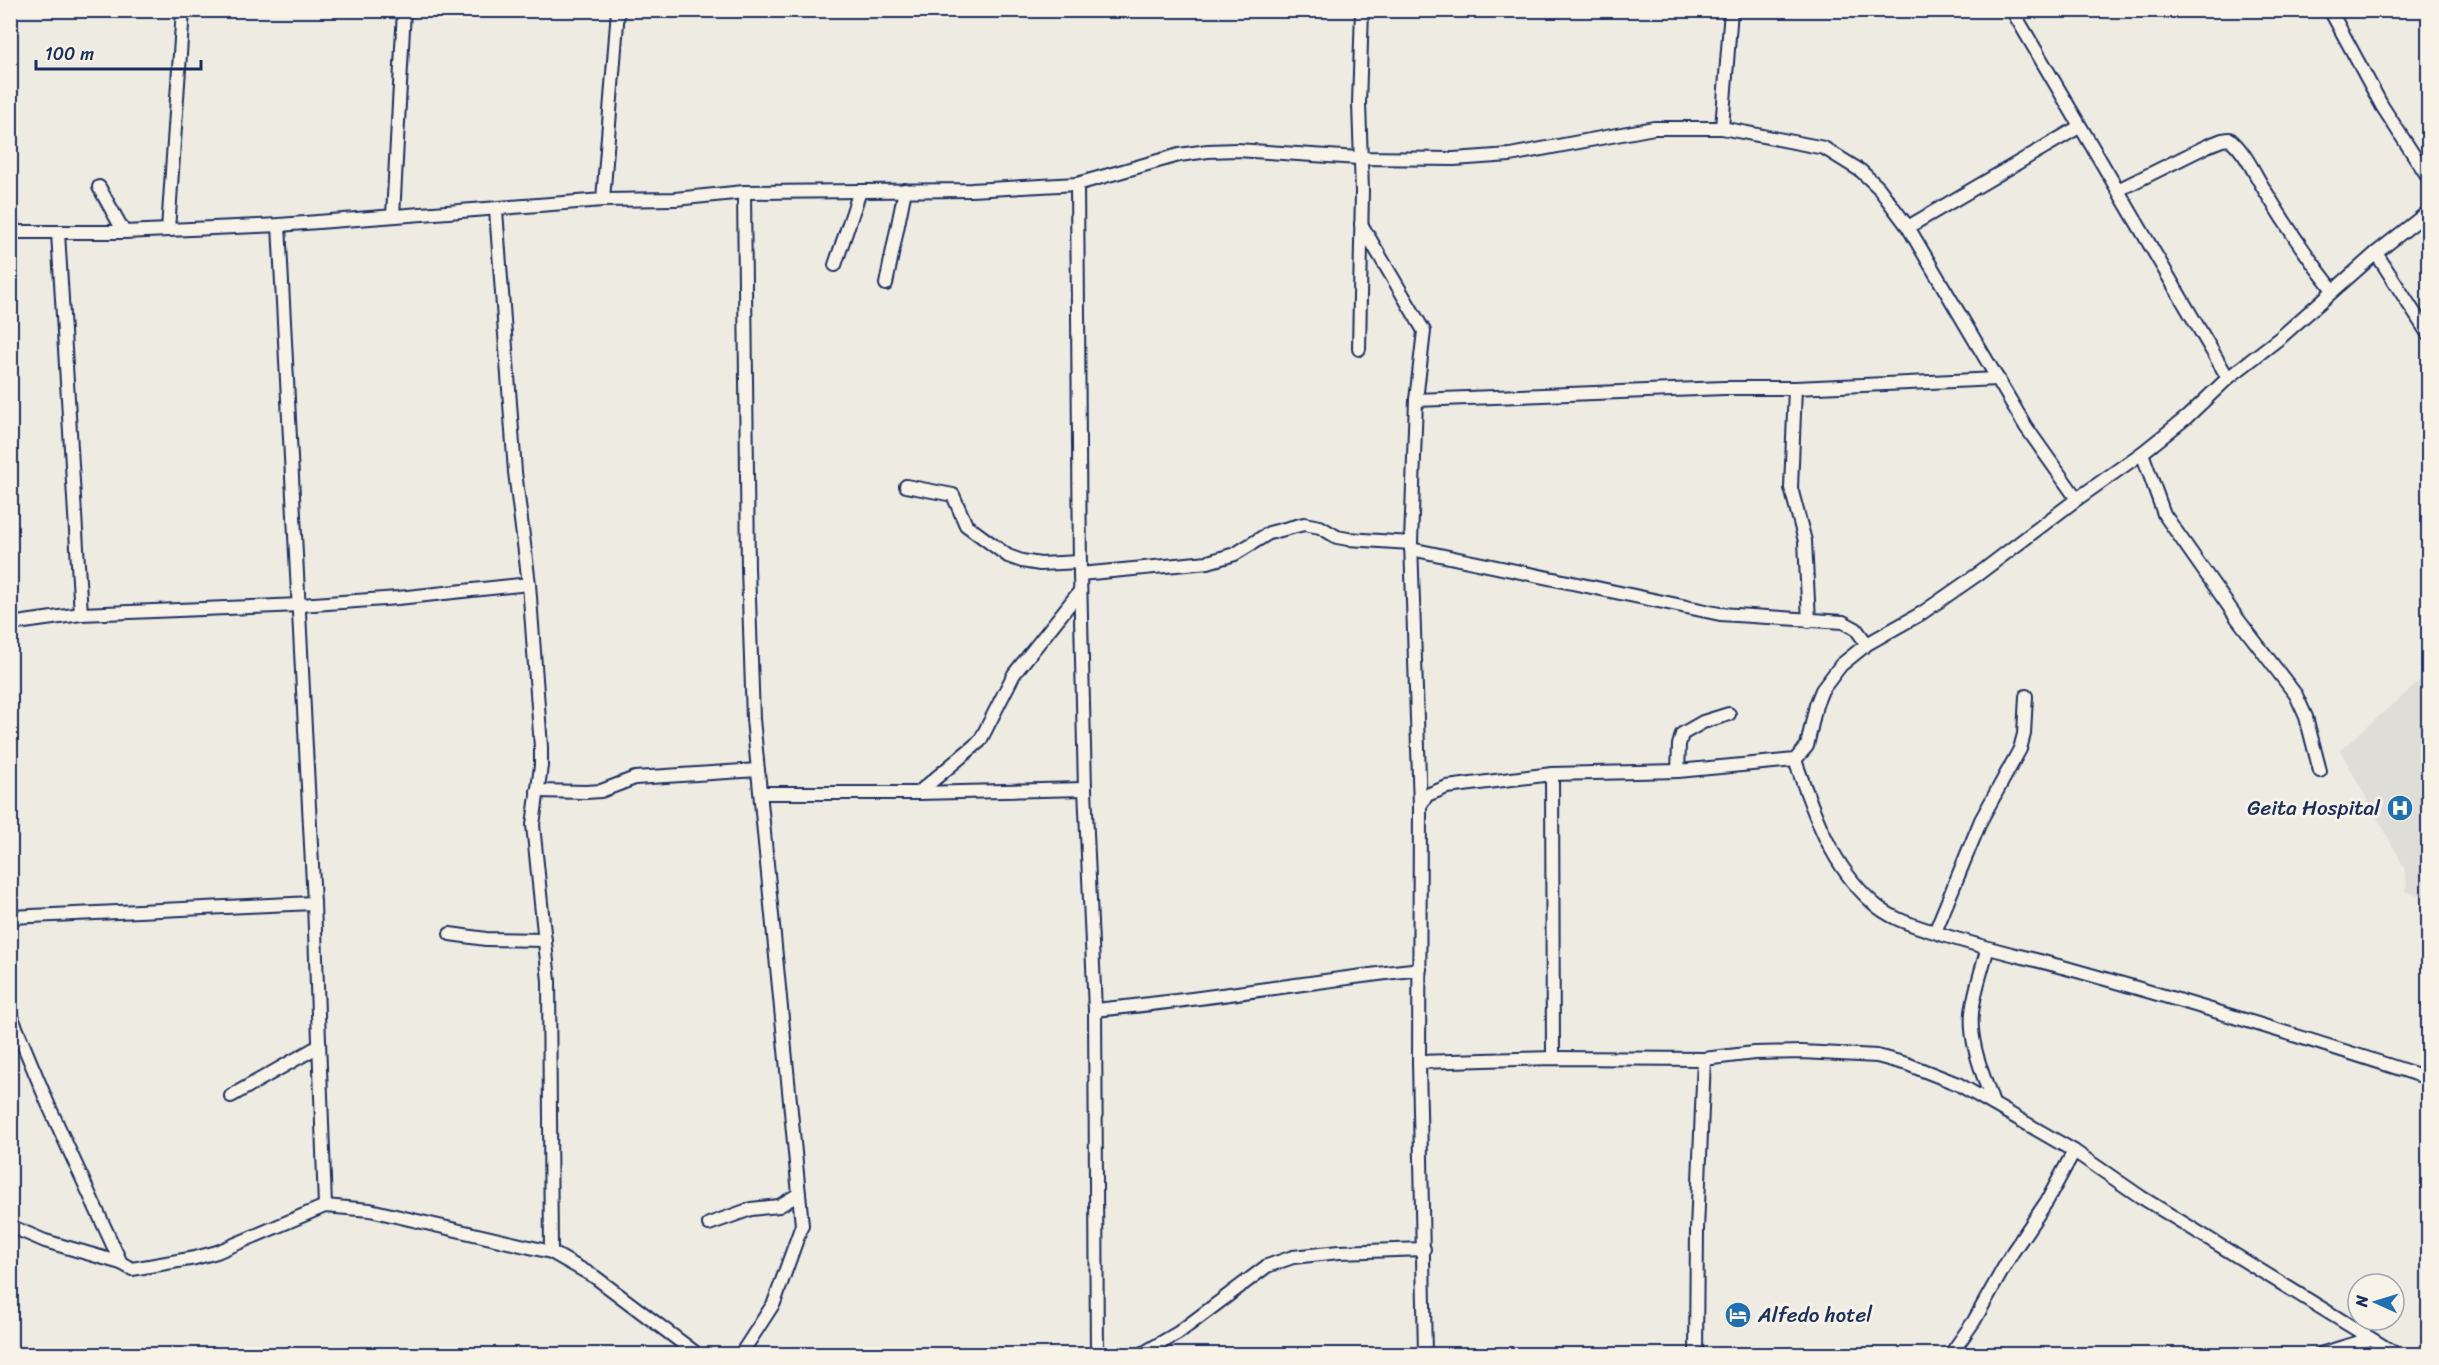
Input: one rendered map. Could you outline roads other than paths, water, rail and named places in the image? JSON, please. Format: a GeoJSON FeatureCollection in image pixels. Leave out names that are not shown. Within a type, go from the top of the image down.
{"type":"FeatureCollection","features":[{"type":"Feature","properties":{"kind":"street"},"geometry":{"type":"LineString","coordinates":[[168,230],[183,13],[197,10]]}},
{"type":"Feature","properties":{"kind":"street"},"geometry":{"type":"LineString","coordinates":[[393,216],[404,10]]}},
{"type":"Feature","properties":{"kind":"street"},"geometry":{"type":"LineString","coordinates":[[603,200],[618,10]]}},
{"type":"Feature","properties":{"kind":"street"},"geometry":{"type":"LineString","coordinates":[[1359,349],[1362,10]]}},
{"type":"Feature","properties":{"kind":"street"},"geometry":{"type":"LineString","coordinates":[[1722,128],[1731,10]]}},
{"type":"Feature","properties":{"kind":"street"},"geometry":{"type":"LineString","coordinates":[[2012,10],[2079,128],[2228,378]]}},
{"type":"Feature","properties":{"kind":"street"},"geometry":{"type":"LineString","coordinates":[[2330,10],[2382,106],[2428,177]]}},
{"type":"Feature","properties":{"kind":"street"},"geometry":{"type":"LineString","coordinates":[[10,212],[12,232],[124,232],[279,225],[603,200],[675,199],[744,192],[971,190],[1077,184],[1170,158],[1208,151],[1237,150],[1359,158],[1454,159],[1510,156],[1654,128],[1722,128],[1824,148],[1845,159],[1878,188],[1908,227],[2026,427],[2077,499]]}},
{"type":"Feature","properties":{"kind":"street"},"geometry":{"type":"LineString","coordinates":[[1908,227],[2079,128]]}},
{"type":"Feature","properties":{"kind":"street"},"geometry":{"type":"LineString","coordinates":[[2118,190],[2207,146],[2230,139],[2242,150],[2306,256],[2333,290]]}},
{"type":"Feature","properties":{"kind":"street"},"geometry":{"type":"LineString","coordinates":[[1077,184],[1080,591],[1085,789],[1095,1010],[1097,1354]]}},
{"type":"Feature","properties":{"kind":"street"},"geometry":{"type":"LineString","coordinates":[[99,187],[124,232]]}},
{"type":"Feature","properties":{"kind":"street"},"geometry":{"type":"LineString","coordinates":[[886,284],[905,190]]}},
{"type":"Feature","properties":{"kind":"street"},"geometry":{"type":"LineString","coordinates":[[835,265],[860,191]]}},
{"type":"Feature","properties":{"kind":"street"},"geometry":{"type":"LineString","coordinates":[[741,1354],[774,1304],[802,1225],[758,771],[749,622],[744,192]]}},
{"type":"Feature","properties":{"kind":"street"},"geometry":{"type":"LineString","coordinates":[[495,210],[515,472],[529,584],[541,747],[542,766],[533,825],[545,940],[550,1017],[548,1081],[551,1252]]}},
{"type":"Feature","properties":{"kind":"street"},"geometry":{"type":"LineString","coordinates":[[1420,806],[1427,795],[1447,787],[1552,774],[1678,771],[1795,760],[1807,746],[1816,705],[1822,690],[1841,665],[1867,644],[1922,613],[1982,572],[2077,499],[2142,453],[2187,417],[2228,378],[2281,337],[2376,253],[2428,212]]}},
{"type":"Feature","properties":{"kind":"street"},"geometry":{"type":"LineString","coordinates":[[1361,224],[1424,331],[1416,400],[1411,546],[1420,806],[1419,1062],[1425,1354]]}},
{"type":"Feature","properties":{"kind":"street"},"geometry":{"type":"LineString","coordinates":[[279,225],[314,903],[325,1206]]}},
{"type":"Feature","properties":{"kind":"street"},"geometry":{"type":"LineString","coordinates":[[57,233],[81,614]]}},
{"type":"Feature","properties":{"kind":"street"},"geometry":{"type":"LineString","coordinates":[[2376,253],[2428,334]]}},
{"type":"Feature","properties":{"kind":"street"},"geometry":{"type":"LineString","coordinates":[[1416,400],[1584,392],[1795,388],[1998,379]]}},
{"type":"Feature","properties":{"kind":"street"},"geometry":{"type":"LineString","coordinates":[[1795,388],[1791,488],[1806,541],[1809,621]]}},
{"type":"Feature","properties":{"kind":"street"},"geometry":{"type":"LineString","coordinates":[[2142,453],[2164,514],[2237,618],[2296,695],[2306,717],[2320,771]]}},
{"type":"Feature","properties":{"kind":"street"},"geometry":{"type":"LineString","coordinates":[[906,486],[953,495],[966,525],[993,547],[1015,559],[1040,564],[1080,568],[1208,562],[1236,554],[1269,533],[1304,524],[1320,527],[1337,537],[1411,546],[1720,614],[1843,622],[1850,624],[1867,644]]}},
{"type":"Feature","properties":{"kind":"street"},"geometry":{"type":"LineString","coordinates":[[10,624],[81,614],[300,605],[398,598],[529,584]]}},
{"type":"Feature","properties":{"kind":"street"},"geometry":{"type":"LineString","coordinates":[[918,793],[981,741],[1008,683],[1080,591]]}},
{"type":"Feature","properties":{"kind":"street"},"geometry":{"type":"LineString","coordinates":[[1935,932],[1981,820],[2020,749],[2024,734],[2026,696]]}},
{"type":"Feature","properties":{"kind":"street"},"geometry":{"type":"LineString","coordinates":[[1678,771],[1679,745],[1682,734],[1703,722],[1729,714]]}},
{"type":"Feature","properties":{"kind":"street"},"geometry":{"type":"LineString","coordinates":[[1795,760],[1814,814],[1834,857],[1872,902],[1903,922],[1987,950],[2075,971],[2217,1011],[2428,1077]]}},
{"type":"Feature","properties":{"kind":"street"},"geometry":{"type":"LineString","coordinates":[[537,791],[601,791],[635,778],[758,771]]}},
{"type":"Feature","properties":{"kind":"street"},"geometry":{"type":"LineString","coordinates":[[1552,774],[1553,1058]]}},
{"type":"Feature","properties":{"kind":"street"},"geometry":{"type":"LineString","coordinates":[[761,793],[918,793],[1085,789]]}},
{"type":"Feature","properties":{"kind":"street"},"geometry":{"type":"LineString","coordinates":[[10,917],[314,903]]}},
{"type":"Feature","properties":{"kind":"street"},"geometry":{"type":"LineString","coordinates":[[450,934],[486,939],[545,940]]}},
{"type":"Feature","properties":{"kind":"street"},"geometry":{"type":"LineString","coordinates":[[1987,950],[1972,1012],[1972,1024],[1980,1066],[1993,1104]]}},
{"type":"Feature","properties":{"kind":"street"},"geometry":{"type":"LineString","coordinates":[[1095,1010],[1178,1002],[1270,987],[1420,969]]}},
{"type":"Feature","properties":{"kind":"street"},"geometry":{"type":"LineString","coordinates":[[10,1013],[48,1104],[121,1263]]}},
{"type":"Feature","properties":{"kind":"street"},"geometry":{"type":"LineString","coordinates":[[231,1096],[319,1046]]}},
{"type":"Feature","properties":{"kind":"street"},"geometry":{"type":"LineString","coordinates":[[1419,1062],[1553,1058],[1704,1059],[1754,1053],[1802,1052],[1877,1056],[1908,1064],[1958,1083],[2074,1152],[2141,1197],[2396,1354]]}},
{"type":"Feature","properties":{"kind":"street"},"geometry":{"type":"LineString","coordinates":[[1695,1354],[1704,1059]]}},
{"type":"Feature","properties":{"kind":"street"},"geometry":{"type":"LineString","coordinates":[[1951,1354],[1974,1321],[2012,1252],[2047,1201],[2074,1152]]}},
{"type":"Feature","properties":{"kind":"street"},"geometry":{"type":"LineString","coordinates":[[708,1224],[751,1209],[779,1206],[799,1194]]}},
{"type":"Feature","properties":{"kind":"street"},"geometry":{"type":"LineString","coordinates":[[10,1226],[45,1241],[121,1263],[132,1269],[195,1258],[228,1247],[325,1206],[370,1210],[551,1252],[595,1277],[697,1354]]}},
{"type":"Feature","properties":{"kind":"street"},"geometry":{"type":"LineString","coordinates":[[1143,1354],[1179,1333],[1267,1266],[1293,1257],[1339,1252],[1424,1249]]}},
{"type":"Feature","properties":{"kind":"street"},"geometry":{"type":"LineString","coordinates":[[2320,1354],[2370,1339]]}},
{"type":"Feature","properties":{"kind":"place","name":"Geita Hospital"},"geometry":{"type":"Point","coordinates":[2400,808]}},
{"type":"Feature","properties":{"kind":"place","name":"Alfedo hotel"},"geometry":{"type":"Point","coordinates":[1738,1315]}}]}
